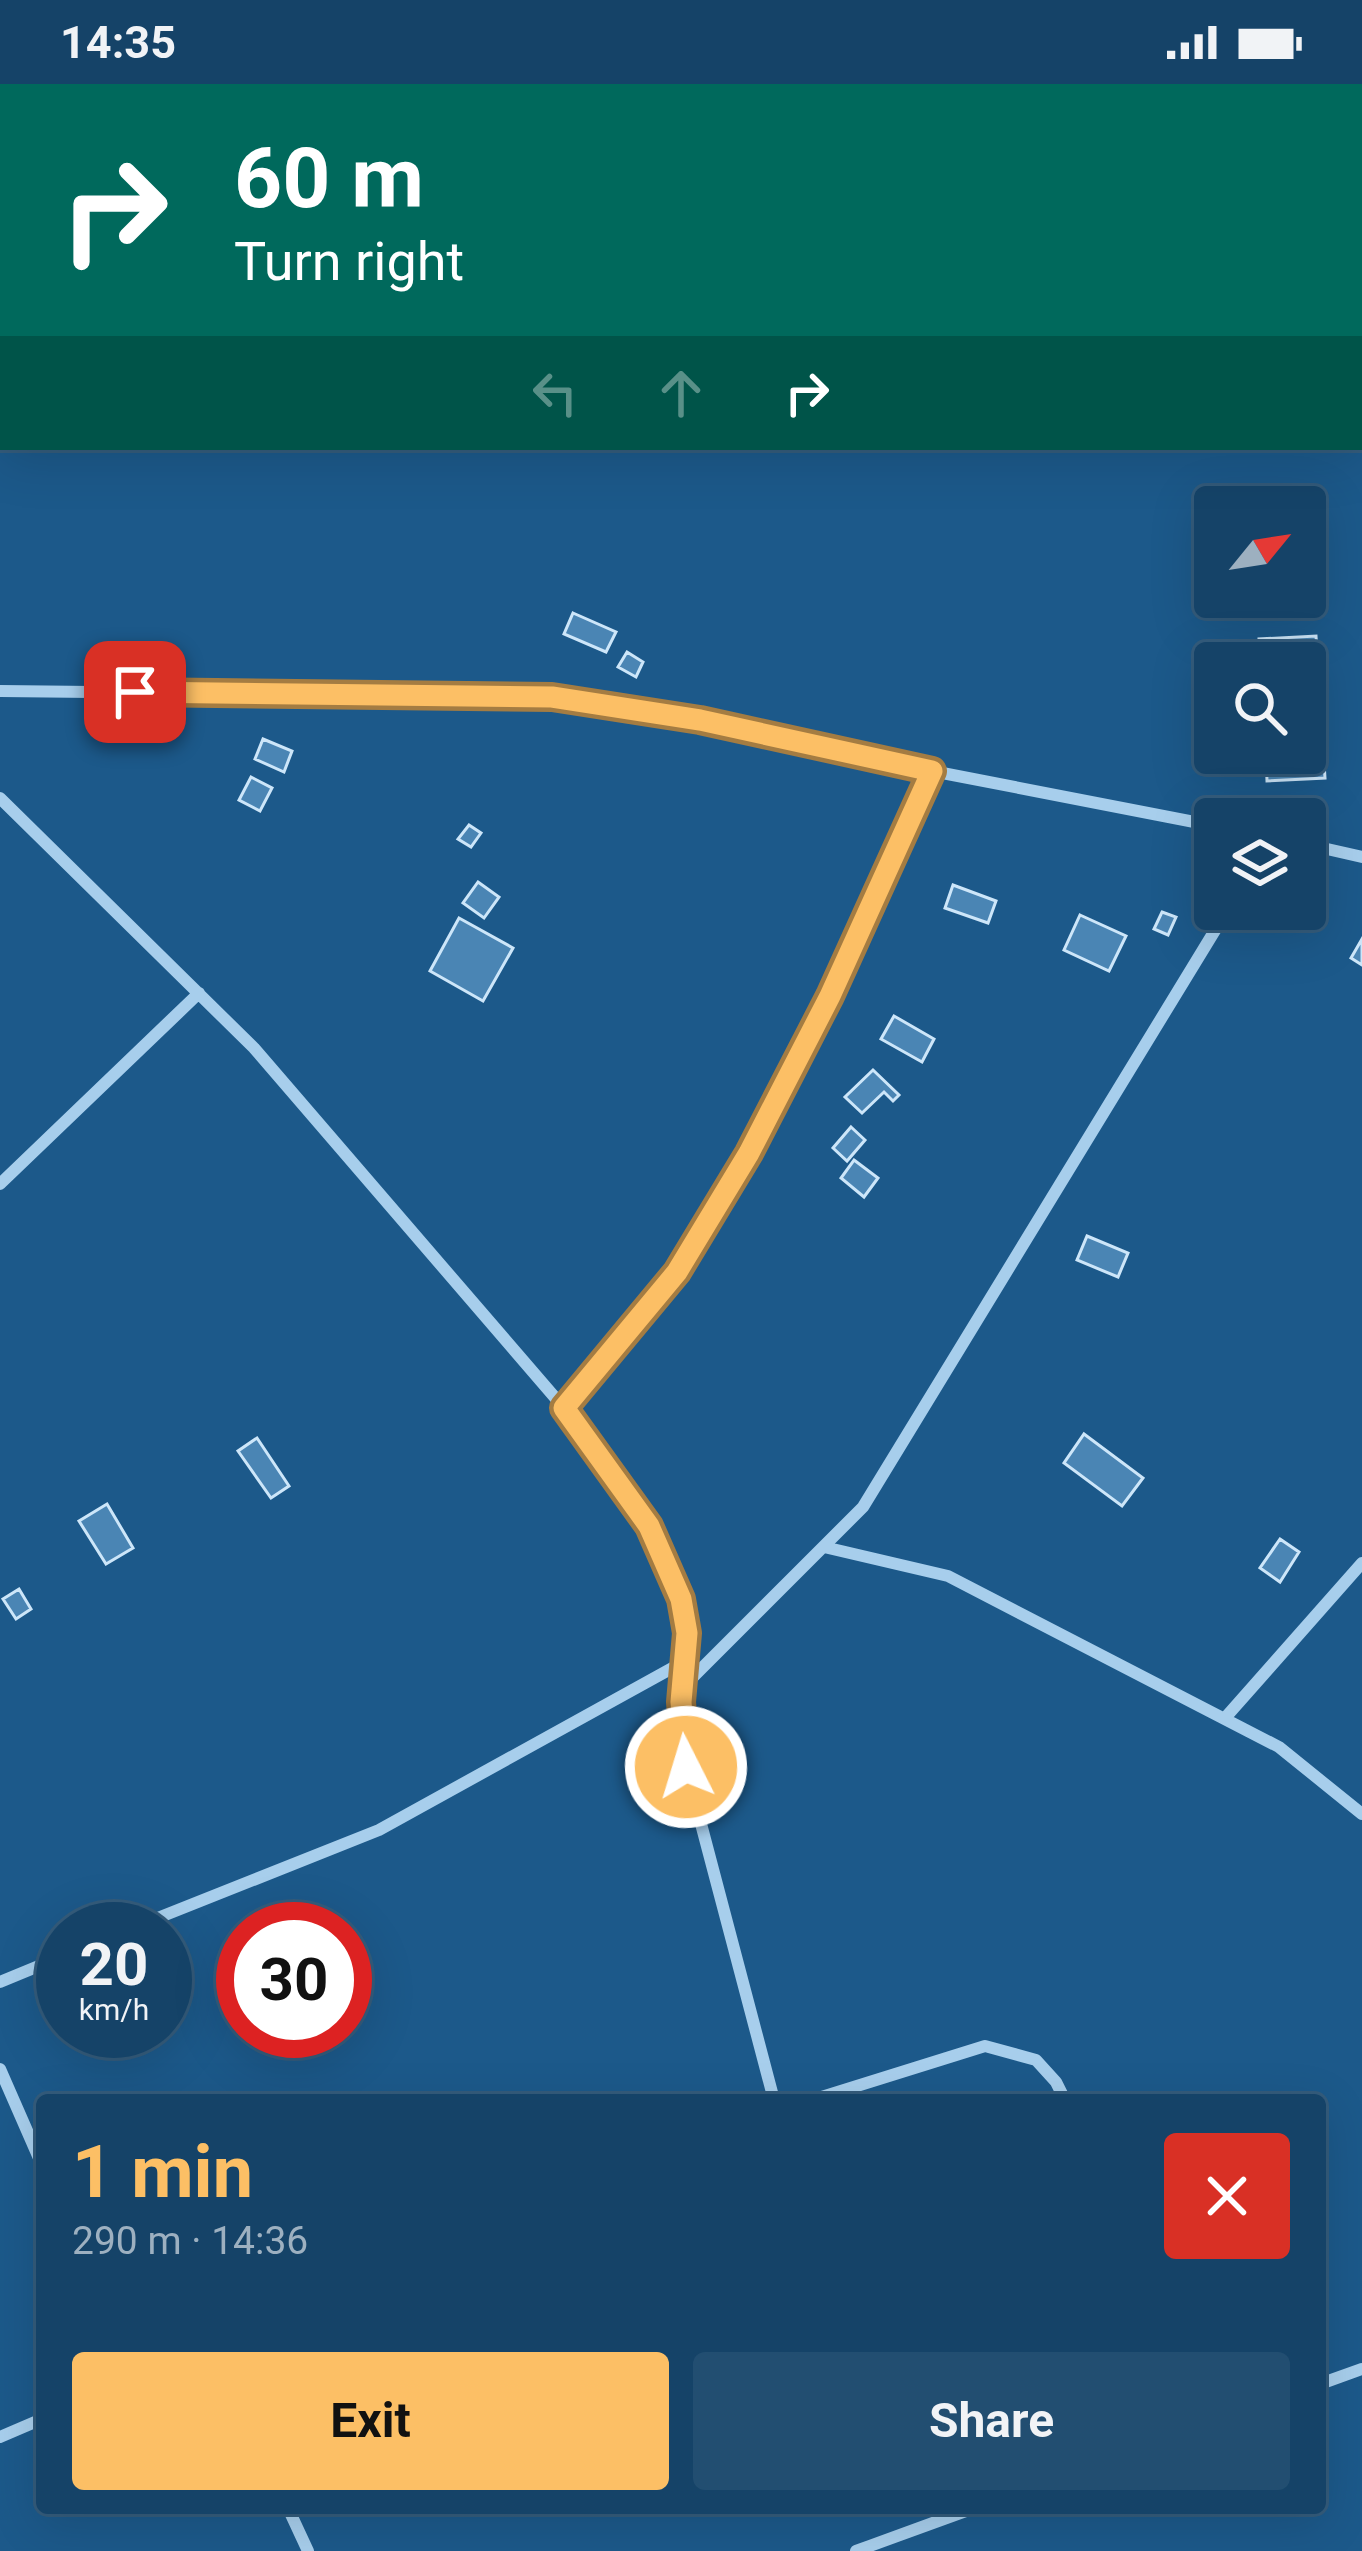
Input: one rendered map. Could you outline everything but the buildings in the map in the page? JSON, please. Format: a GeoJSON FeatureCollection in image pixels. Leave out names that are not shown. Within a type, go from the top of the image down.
{"type":"FeatureCollection","features":[{"type":"Feature","properties":{"kind":"street"},"geometry":{"type":"LineString","coordinates":[[0,691],[552,697],[700,720],[1194,822]]}},
{"type":"Feature","properties":{"kind":"street"},"geometry":{"type":"LineString","coordinates":[[564,1408],[677,1272],[749,1153],[830,996],[932,771]]}},
{"type":"Feature","properties":{"kind":"street"},"geometry":{"type":"LineString","coordinates":[[0,798],[254,1048],[564,1408],[649,1526],[681,1599],[687,1633],[682,1688],[686,1767],[772,2094]]}},
{"type":"Feature","properties":{"kind":"street"},"geometry":{"type":"LineString","coordinates":[[1326,849],[1362,857]]}},
{"type":"Feature","properties":{"kind":"street"},"geometry":{"type":"LineString","coordinates":[[682,1688],[863,1507],[1215,930]]}},
{"type":"Feature","properties":{"kind":"street"},"geometry":{"type":"LineString","coordinates":[[0,1184],[199,994]]}},
{"type":"Feature","properties":{"kind":"street"},"geometry":{"type":"LineString","coordinates":[[824,1547],[948,1576],[1279,1747],[1362,1814]]}},
{"type":"Feature","properties":{"kind":"street"},"geometry":{"type":"LineString","coordinates":[[1225,1718],[1362,1563]]}},
{"type":"Feature","properties":{"kind":"street"},"geometry":{"type":"LineString","coordinates":[[192,1904],[379,1830],[685,1661]]}},
{"type":"Feature","properties":{"kind":"street"},"geometry":{"type":"LineString","coordinates":[[0,1982],[36,1967]]}},
{"type":"Feature","properties":{"kind":"street"},"geometry":{"type":"LineString","coordinates":[[831,2094],[985,2046],[1036,2060],[1062,2094]]}},
{"type":"Feature","properties":{"kind":"street"},"geometry":{"type":"LineString","coordinates":[[0,2069],[36,2151]]}},
{"type":"Feature","properties":{"kind":"street"},"geometry":{"type":"LineString","coordinates":[[1326,2382],[1362,2369]]}},
{"type":"Feature","properties":{"kind":"street"},"geometry":{"type":"LineString","coordinates":[[0,2437],[36,2422]]}},
{"type":"Feature","properties":{"kind":"street"},"geometry":{"type":"LineString","coordinates":[[291,2514],[308,2551]]}},
{"type":"Feature","properties":{"kind":"street"},"geometry":{"type":"LineString","coordinates":[[856,2551],[958,2514]]}},
{"type":"Feature","properties":{"kind":"route"},"geometry":{"type":"LineString","coordinates":[[135,692],[552,697],[700,720],[932,771],[830,996],[749,1153],[677,1272],[564,1408],[649,1526],[681,1599],[687,1633],[681,1702],[686,1767]]}}]}
